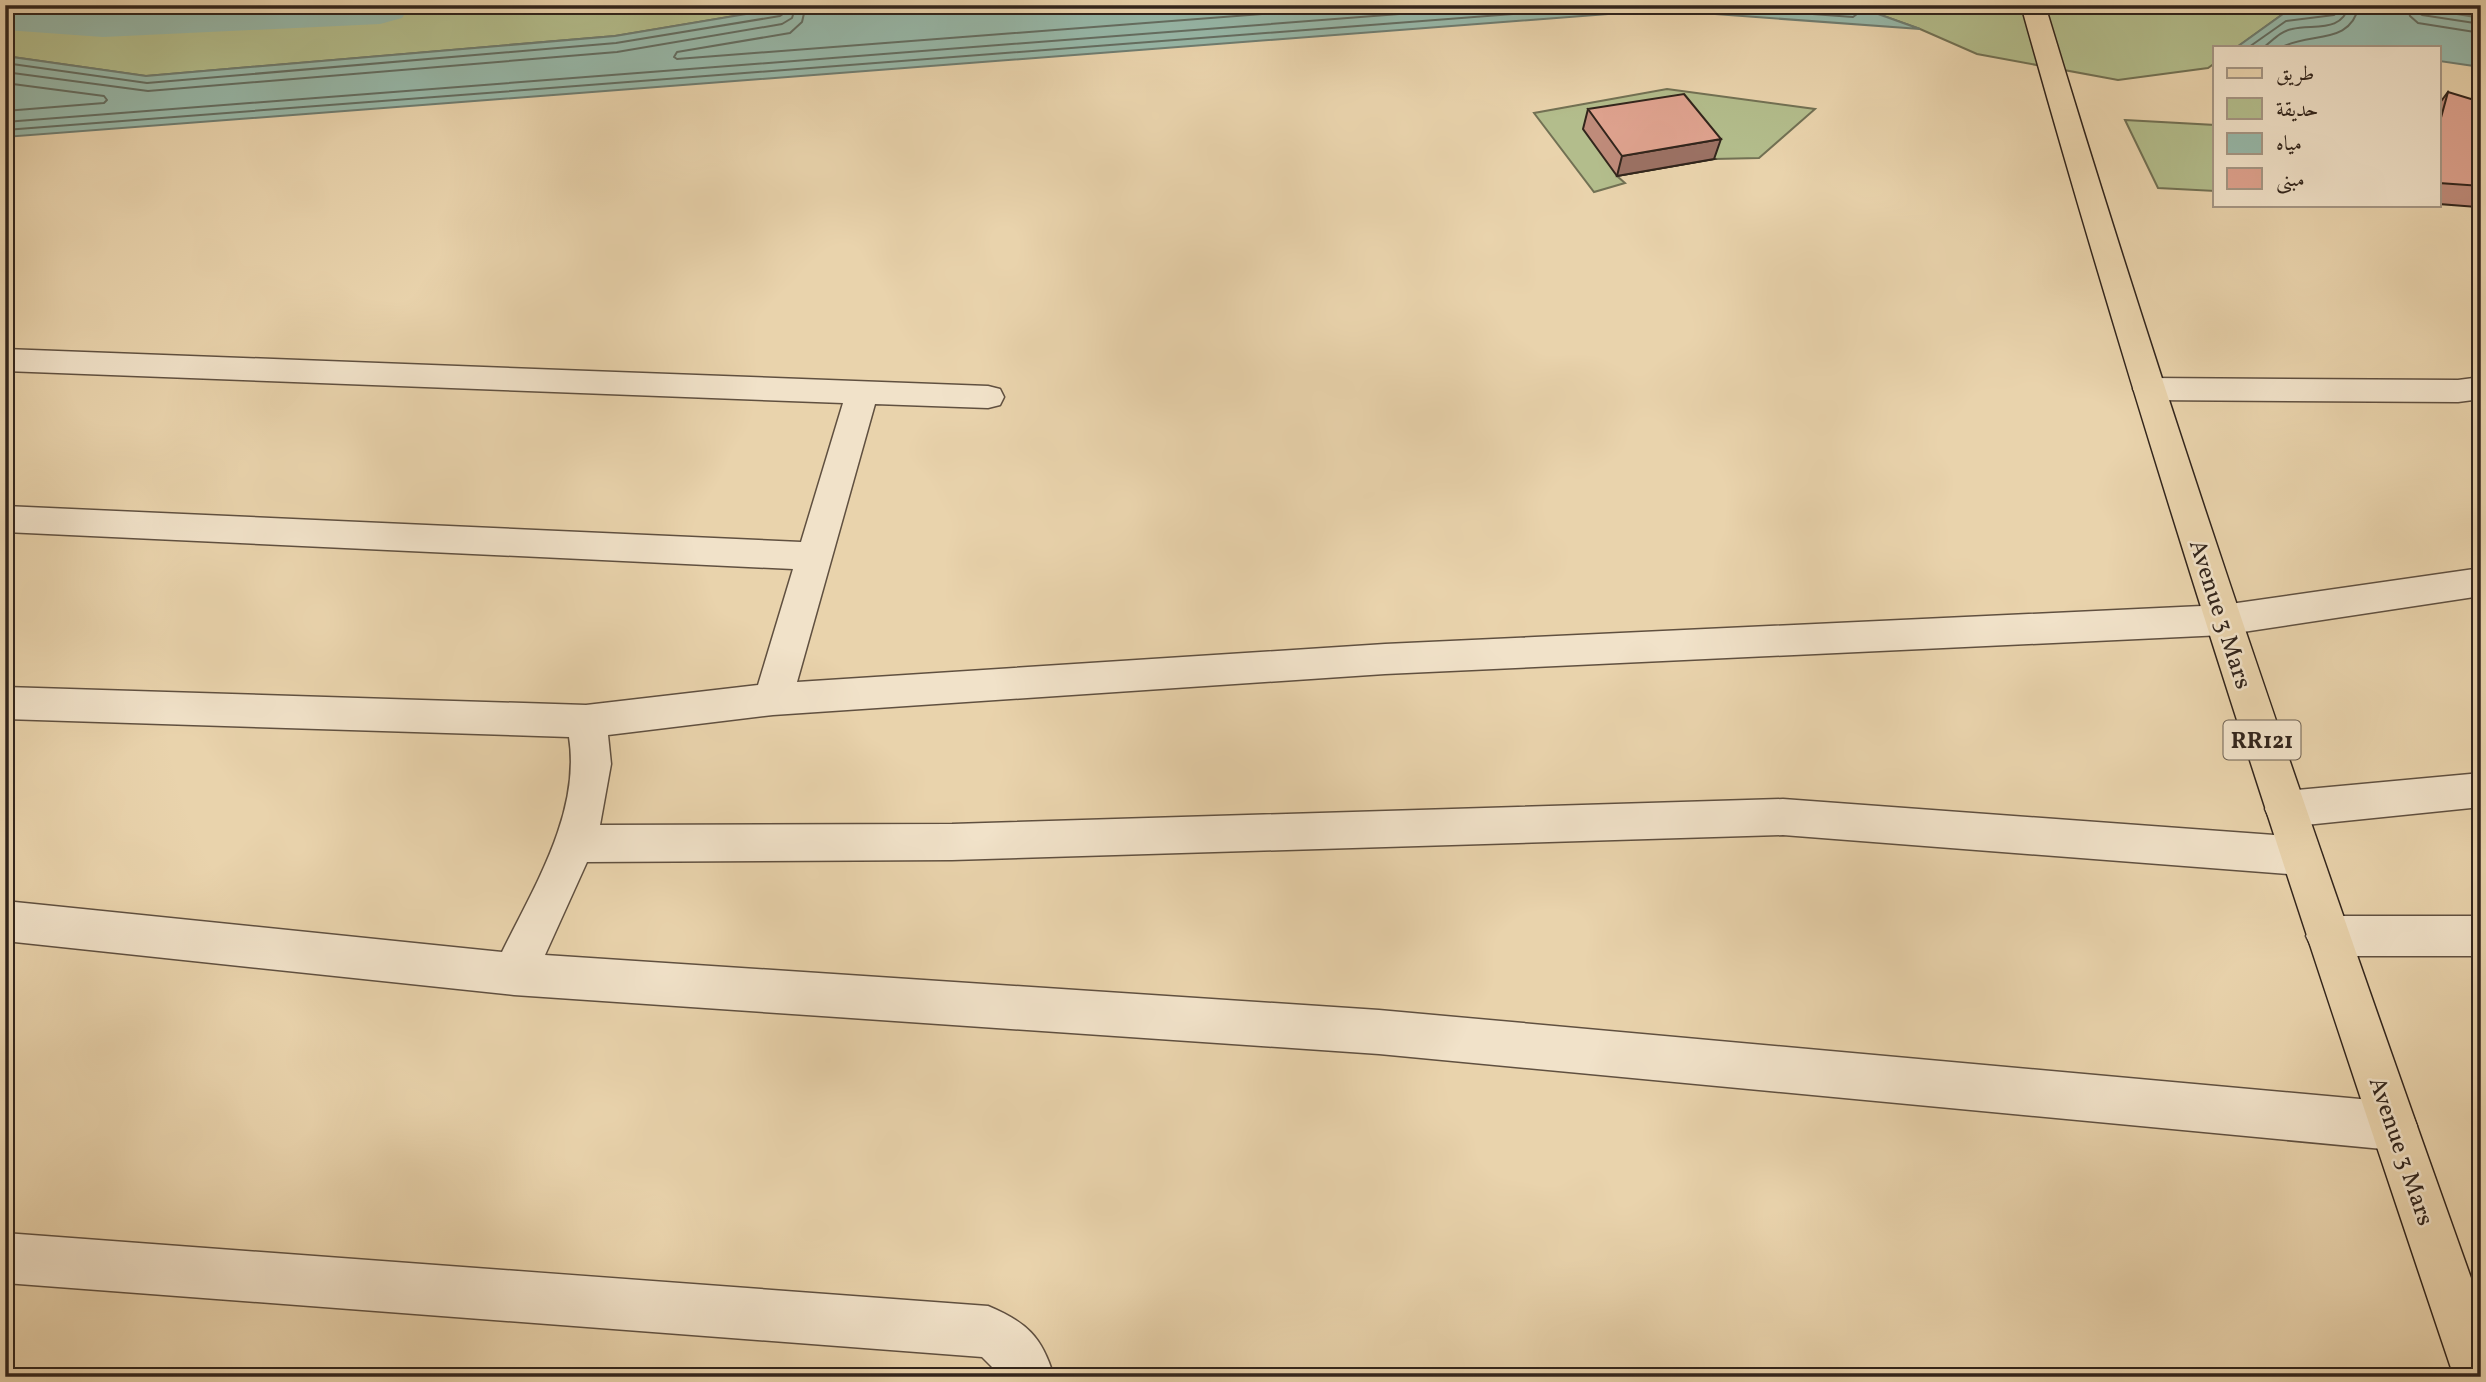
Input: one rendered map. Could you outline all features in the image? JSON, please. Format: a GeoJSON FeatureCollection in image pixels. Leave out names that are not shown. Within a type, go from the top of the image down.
{"type":"FeatureCollection","features":[{"type":"Feature","properties":{"kind":"main road","name":"Avenue 3 Mars"},"geometry":{"type":"LineString","coordinates":[[2033,5],[2149,388],[2223,620],[2328,936],[2480,1377]]}},
{"type":"Feature","properties":{"kind":"street"},"geometry":{"type":"LineString","coordinates":[[5,360],[988,397]]}},
{"type":"Feature","properties":{"kind":"street"},"geometry":{"type":"LineString","coordinates":[[2149,388],[2481,388]]}},
{"type":"Feature","properties":{"kind":"street"},"geometry":{"type":"LineString","coordinates":[[773,699],[862,393]]}},
{"type":"Feature","properties":{"kind":"street"},"geometry":{"type":"LineString","coordinates":[[5,519],[814,556]]}},
{"type":"Feature","properties":{"kind":"street"},"geometry":{"type":"LineString","coordinates":[[5,703],[586,721],[773,699],[1385,659],[2223,620],[2481,582]]}},
{"type":"Feature","properties":{"kind":"street"},"geometry":{"type":"LineString","coordinates":[[514,974],[573,844],[587,794],[590,772],[586,721]]}},
{"type":"Feature","properties":{"kind":"street"},"geometry":{"type":"LineString","coordinates":[[2285,809],[2481,790]]}},
{"type":"Feature","properties":{"kind":"street"},"geometry":{"type":"LineString","coordinates":[[573,844],[952,842],[1783,817],[2301,856]]}},
{"type":"Feature","properties":{"kind":"street"},"geometry":{"type":"LineString","coordinates":[[5,922],[514,974],[1378,1032],[2393,1126]]}},
{"type":"Feature","properties":{"kind":"street"},"geometry":{"type":"LineString","coordinates":[[2328,936],[2481,936]]}},
{"type":"Feature","properties":{"kind":"street"},"geometry":{"type":"LineString","coordinates":[[5,1258],[988,1332],[1009,1344],[1025,1361],[1028,1377]]}},
{"type":"Feature","properties":{"kind":"green space"},"geometry":{"type":"Polygon","coordinates":[[[5,5],[800,5],[615,36],[146,76],[5,56],[5,5]]]}},
{"type":"Feature","properties":{"kind":"green space"},"geometry":{"type":"Polygon","coordinates":[[[1853,5],[2364,5],[2283,14],[2238,46],[2213,46],[2213,64],[2208,68],[2118,80],[1977,54],[1920,29],[1853,5]]]}},
{"type":"Feature","properties":{"kind":"green space"},"geometry":{"type":"Polygon","coordinates":[[[2403,5],[2481,5],[2481,18],[2403,5]]]}},
{"type":"Feature","properties":{"kind":"green space"},"geometry":{"type":"Polygon","coordinates":[[[1667,89],[1815,109],[1759,158],[1714,159],[1617,176],[1625,183],[1594,192],[1534,113],[1667,89]]]}},
{"type":"Feature","properties":{"kind":"green space"},"geometry":{"type":"Polygon","coordinates":[[[2125,120],[2213,125],[2213,191],[2158,188],[2125,120]]]}},
{"type":"Feature","properties":{"kind":"water"},"geometry":{"type":"Polygon","coordinates":[[[800,5],[1853,5],[1920,29],[1660,10],[5,137],[5,56],[146,76],[615,36],[800,5]]]}},
{"type":"Feature","properties":{"kind":"water"},"geometry":{"type":"Polygon","coordinates":[[[2364,5],[2403,5],[2481,18],[2481,67],[2440,61],[2440,46],[2238,46],[2283,14],[2364,5]]]}},
{"type":"Feature","properties":{"kind":"building"},"geometry":{"type":"Polygon","coordinates":[[[2448,92],[2481,102],[2478,158],[2481,163],[2481,186],[2440,183],[2440,121],[2448,92]]]}},
{"type":"Feature","properties":{"kind":"building"},"geometry":{"type":"Polygon","coordinates":[[[1684,94],[1721,139],[1622,156],[1588,109],[1684,94]]]}},
{"type":"Feature","properties":{"kind":"waterway"},"geometry":{"type":"LineString","coordinates":[[5,11],[103,18],[380,5]]}}]}
